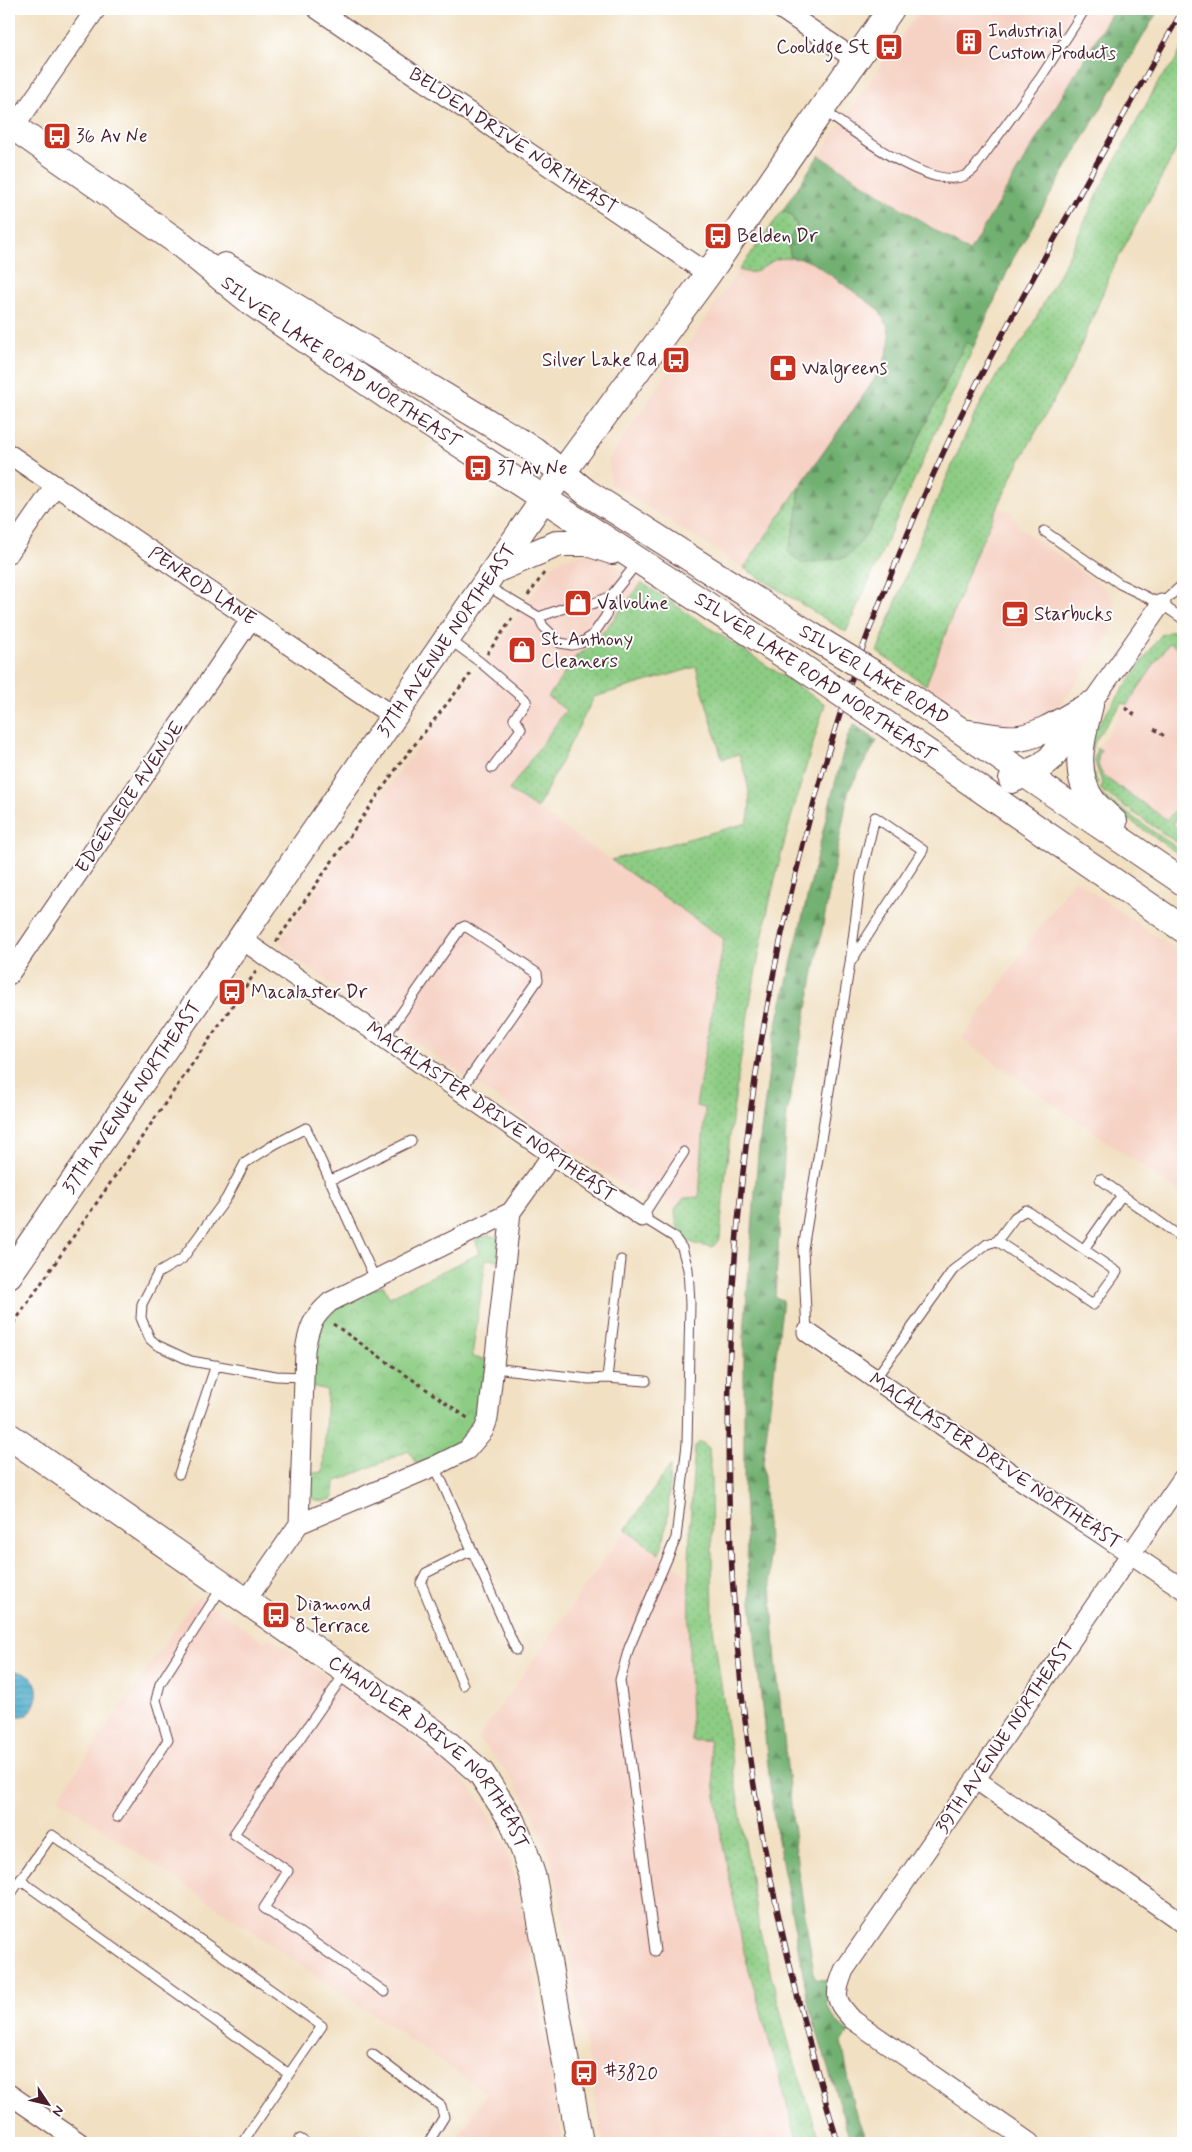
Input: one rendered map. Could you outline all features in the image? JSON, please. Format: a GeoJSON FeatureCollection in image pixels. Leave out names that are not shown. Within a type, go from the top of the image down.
{"type":"FeatureCollection","features":[{"type":"Feature","properties":{"kind":"main road","name":"37TH AVENUE NORTHEAST"},"geometry":{"type":"LineString","coordinates":[[9,1274],[544,498],[708,274],[891,9]]}},
{"type":"Feature","properties":{"kind":"main road","name":"SILVER LAKE ROAD NORTHEAST"},"geometry":{"type":"LineString","coordinates":[[10,129],[175,240],[252,303],[397,403],[799,665],[1183,929]]}},
{"type":"Feature","properties":{"kind":"main road","name":"SILVER LAKE ROAD NORTHEAST"},"geometry":{"type":"LineString","coordinates":[[175,240],[261,286],[534,450],[562,473]]}},
{"type":"Feature","properties":{"kind":"main road","name":"SILVER LAKE ROAD"},"geometry":{"type":"LineString","coordinates":[[562,473],[586,492],[904,692],[1183,882]]}},
{"type":"Feature","properties":{"kind":"main road"},"geometry":{"type":"LineString","coordinates":[[490,577],[552,546],[568,542],[587,543],[639,560]]}},
{"type":"Feature","properties":{"kind":"main road"},"geometry":{"type":"LineString","coordinates":[[965,733],[1009,738],[1025,736],[1044,729],[1090,705]]}},
{"type":"Feature","properties":{"kind":"main road"},"geometry":{"type":"LineString","coordinates":[[967,779],[1006,783],[1040,767],[1051,758],[1090,705]]}},
{"type":"Feature","properties":{"kind":"main road"},"geometry":{"type":"LineString","coordinates":[[1090,705],[1080,748],[1080,765],[1084,781],[1093,802],[1156,863]]}},
{"type":"Feature","properties":{"kind":"main road","name":"CHANDLER DRIVE NORTHEAST"},"geometry":{"type":"LineString","coordinates":[[9,1436],[434,1732],[460,1753],[481,1774],[513,1822],[533,1878],[580,2143]]}},
{"type":"Feature","properties":{"kind":"street"},"geometry":{"type":"LineString","coordinates":[[10,129],[96,9]]}},
{"type":"Feature","properties":{"kind":"street","name":"BELDEN DRIVE NORTHEAST"},"geometry":{"type":"LineString","coordinates":[[317,9],[708,274]]}},
{"type":"Feature","properties":{"kind":"street"},"geometry":{"type":"LineString","coordinates":[[781,9],[856,60]]}},
{"type":"Feature","properties":{"kind":"street","name":"PENROD LANE"},"geometry":{"type":"LineString","coordinates":[[9,454],[394,717]]}},
{"type":"Feature","properties":{"kind":"street"},"geometry":{"type":"LineString","coordinates":[[9,553],[55,486]]}},
{"type":"Feature","properties":{"kind":"street"},"geometry":{"type":"LineString","coordinates":[[1090,705],[1161,604]]}},
{"type":"Feature","properties":{"kind":"street","name":"EDGEMERE AVENUE"},"geometry":{"type":"LineString","coordinates":[[9,975],[251,620]]}},
{"type":"Feature","properties":{"kind":"street","name":"MACALASTER DRIVE NORTHEAST"},"geometry":{"type":"LineString","coordinates":[[241,938],[642,1217]]}},
{"type":"Feature","properties":{"kind":"street"},"geometry":{"type":"LineString","coordinates":[[299,1524],[305,1350],[308,1328],[318,1313],[330,1302],[376,1281],[511,1212],[552,1155]]}},
{"type":"Feature","properties":{"kind":"street"},"geometry":{"type":"LineString","coordinates":[[246,1601],[299,1524],[435,1466],[467,1450],[484,1430],[488,1419],[511,1212]]}},
{"type":"Feature","properties":{"kind":"street","name":"MACALASTER DRIVE NORTHEAST"},"geometry":{"type":"LineString","coordinates":[[807,1332],[1183,1589]]}},
{"type":"Feature","properties":{"kind":"street","name":"39TH AVENUE NORTHEAST"},"geometry":{"type":"LineString","coordinates":[[1030,2143],[853,2020],[836,1998],[844,1970],[1183,1478]]}},
{"type":"Feature","properties":{"kind":"street"},"geometry":{"type":"LineString","coordinates":[[976,1779],[1183,1923]]}},
{"type":"Feature","properties":{"kind":"street"},"geometry":{"type":"LineString","coordinates":[[9,2094],[70,2140]]}},
{"type":"Feature","properties":{"kind":"lane"},"geometry":{"type":"LineString","coordinates":[[822,109],[914,170],[949,178],[963,176],[973,170],[1041,76],[1085,9]]}},
{"type":"Feature","properties":{"kind":"lane"},"geometry":{"type":"LineString","coordinates":[[1044,531],[1120,584],[1161,604],[1183,619]]}},
{"type":"Feature","properties":{"kind":"lane"},"geometry":{"type":"LineString","coordinates":[[490,577],[520,607],[538,617],[543,626],[560,643],[572,645],[581,643],[592,636],[606,616],[611,596],[639,560]]}},
{"type":"Feature","properties":{"kind":"lane"},"geometry":{"type":"LineString","coordinates":[[1161,604],[1183,584]]}},
{"type":"Feature","properties":{"kind":"lane"},"geometry":{"type":"LineString","coordinates":[[592,604],[611,596]]}},
{"type":"Feature","properties":{"kind":"lane"},"geometry":{"type":"LineString","coordinates":[[538,617],[564,608]]}},
{"type":"Feature","properties":{"kind":"lane"},"geometry":{"type":"LineString","coordinates":[[448,639],[480,662],[526,701],[514,719],[521,729],[492,768]]}},
{"type":"Feature","properties":{"kind":"lane"},"geometry":{"type":"LineString","coordinates":[[807,1332],[803,1249],[850,962],[861,876],[874,817],[923,850],[850,962]]}},
{"type":"Feature","properties":{"kind":"lane"},"geometry":{"type":"LineString","coordinates":[[384,1038],[461,928],[465,926],[537,973],[538,980],[460,1091]]}},
{"type":"Feature","properties":{"kind":"lane"},"geometry":{"type":"LineString","coordinates":[[304,1377],[276,1376],[192,1361],[157,1345],[150,1339],[141,1318],[142,1304],[147,1291],[158,1274],[182,1259],[226,1199],[245,1163],[275,1144],[306,1128],[376,1281]]}},
{"type":"Feature","properties":{"kind":"lane"},"geometry":{"type":"LineString","coordinates":[[329,1181],[411,1141]]}},
{"type":"Feature","properties":{"kind":"lane"},"geometry":{"type":"LineString","coordinates":[[655,1951],[620,1680],[629,1648],[676,1538],[687,1444],[690,1303],[688,1269],[682,1248],[674,1237],[642,1217],[684,1152]]}},
{"type":"Feature","properties":{"kind":"lane"},"geometry":{"type":"LineString","coordinates":[[1100,1179],[1179,1236]]}},
{"type":"Feature","properties":{"kind":"lane"},"geometry":{"type":"LineString","coordinates":[[1084,1249],[1122,1196]]}},
{"type":"Feature","properties":{"kind":"lane"},"geometry":{"type":"LineString","coordinates":[[876,1379],[953,1270],[987,1244],[997,1241],[1015,1217],[1026,1210],[1117,1272],[1093,1306],[997,1241]]}},
{"type":"Feature","properties":{"kind":"lane"},"geometry":{"type":"LineString","coordinates":[[607,1378],[621,1260]]}},
{"type":"Feature","properties":{"kind":"lane"},"geometry":{"type":"LineString","coordinates":[[179,1474],[216,1365]]}},
{"type":"Feature","properties":{"kind":"lane"},"geometry":{"type":"LineString","coordinates":[[494,1368],[589,1379],[607,1378],[646,1381]]}},
{"type":"Feature","properties":{"kind":"lane"},"geometry":{"type":"LineString","coordinates":[[435,1466],[516,1650]]}},
{"type":"Feature","properties":{"kind":"lane"},"geometry":{"type":"LineString","coordinates":[[463,1685],[421,1583],[426,1574],[472,1550]]}},
{"type":"Feature","properties":{"kind":"lane"},"geometry":{"type":"LineString","coordinates":[[117,1817],[168,1740],[156,1700],[160,1684],[224,1585]]}},
{"type":"Feature","properties":{"kind":"lane"},"geometry":{"type":"LineString","coordinates":[[347,1670],[234,1834],[288,1871],[264,1908],[385,1992]]}},
{"type":"Feature","properties":{"kind":"lane"},"geometry":{"type":"LineString","coordinates":[[9,1897],[52,1835],[322,2026],[242,2143]]}},
{"type":"Feature","properties":{"kind":"lane"},"geometry":{"type":"LineString","coordinates":[[20,1880],[289,2074]]}},
{"type":"Feature","properties":{"kind":"lane"},"geometry":{"type":"LineString","coordinates":[[372,2054],[441,2106],[444,2117],[428,2143]]}},
{"type":"Feature","properties":{"kind":"path"},"geometry":{"type":"LineString","coordinates":[[281,936],[402,762],[480,662],[545,571]]}},
{"type":"Feature","properties":{"kind":"path"},"geometry":{"type":"LineString","coordinates":[[1125,708],[1138,717]]}},
{"type":"Feature","properties":{"kind":"path"},"geometry":{"type":"LineString","coordinates":[[1154,729],[1167,738]]}},
{"type":"Feature","properties":{"kind":"path"},"geometry":{"type":"LineString","coordinates":[[9,1330],[256,972]]}},
{"type":"Feature","properties":{"kind":"path"},"geometry":{"type":"LineString","coordinates":[[318,1313],[484,1430]]}},
{"type":"Feature","properties":{"kind":"shaded area"},"geometry":{"type":"Polygon","coordinates":[[[920,9],[1114,9],[969,252],[819,155],[920,9]]]}},
{"type":"Feature","properties":{"kind":"shaded area"},"geometry":{"type":"Polygon","coordinates":[[[777,259],[803,259],[815,264],[878,309],[887,325],[890,336],[888,350],[881,369],[870,386],[744,568],[611,484],[608,460],[739,270],[747,273],[758,272],[777,259]]]}},
{"type":"Feature","properties":{"kind":"shaded area"},"geometry":{"type":"Polygon","coordinates":[[[998,507],[1011,512],[1020,528],[1107,590],[1115,604],[1115,619],[1110,634],[1059,707],[1035,726],[995,727],[924,690],[975,556],[998,507]]]}},
{"type":"Feature","properties":{"kind":"shaded area"},"geometry":{"type":"Polygon","coordinates":[[[584,554],[606,559],[642,583],[600,637],[586,650],[577,655],[548,697],[566,709],[509,790],[724,939],[696,1105],[705,1107],[699,1197],[679,1202],[675,1209],[662,1200],[632,1192],[288,954],[280,941],[397,774],[492,653],[553,566],[563,558],[584,554]]]}},
{"type":"Feature","properties":{"kind":"shaded area"},"geometry":{"type":"Polygon","coordinates":[[[1169,643],[1183,650],[1183,847],[1100,787],[1104,785],[1097,771],[1095,751],[1169,643]]]}},
{"type":"Feature","properties":{"kind":"shaded area"},"geometry":{"type":"Polygon","coordinates":[[[1074,879],[1183,955],[1183,1195],[962,1039],[1074,879]]]}},
{"type":"Feature","properties":{"kind":"shaded area"},"geometry":{"type":"Polygon","coordinates":[[[626,1529],[688,1576],[688,1656],[693,1741],[709,1740],[721,1835],[744,1952],[798,2143],[603,2143],[556,1879],[548,1852],[534,1815],[523,1796],[510,1776],[478,1738],[626,1529]]]}},
{"type":"Feature","properties":{"kind":"shaded area"},"geometry":{"type":"Polygon","coordinates":[[[198,1596],[264,1642],[269,1637],[442,1758],[477,1796],[504,1843],[518,1887],[563,2143],[454,2143],[487,2093],[58,1798],[198,1596]]]}},
{"type":"Feature","properties":{"kind":"green space"},"geometry":{"type":"Polygon","coordinates":[[[1114,9],[1159,9],[1013,259],[974,346],[966,342],[904,468],[870,528],[858,545],[846,557],[802,564],[788,552],[798,512],[799,487],[881,368],[888,350],[890,336],[887,325],[878,309],[815,264],[803,259],[791,258],[788,242],[797,226],[792,216],[783,210],[819,155],[969,252],[1114,9]]]}},
{"type":"Feature","properties":{"kind":"green space"},"geometry":{"type":"Polygon","coordinates":[[[1183,46],[1183,137],[1114,266],[1073,365],[1016,468],[975,556],[926,685],[877,652],[921,536],[974,416],[997,375],[1027,335],[1071,251],[1101,187],[1160,79],[1174,63],[1183,46]]]}},
{"type":"Feature","properties":{"kind":"green space"},"geometry":{"type":"Polygon","coordinates":[[[783,210],[792,216],[797,227],[788,242],[791,258],[772,261],[752,272],[739,270],[783,210]]]}},
{"type":"Feature","properties":{"kind":"green space"},"geometry":{"type":"Polygon","coordinates":[[[966,342],[974,346],[846,632],[744,568],[799,487],[798,512],[788,552],[816,561],[846,557],[858,545],[870,528],[904,468],[966,342]]]}},
{"type":"Feature","properties":{"kind":"green space"},"geometry":{"type":"Polygon","coordinates":[[[642,583],[825,704],[788,829],[769,905],[739,1071],[723,1197],[720,1239],[713,1247],[696,1244],[685,1238],[678,1226],[675,1209],[684,1198],[699,1197],[705,1108],[696,1106],[724,939],[611,860],[747,823],[750,805],[739,754],[722,759],[696,667],[594,697],[537,809],[509,790],[566,710],[548,697],[577,655],[586,650],[600,636],[642,583]]]}},
{"type":"Feature","properties":{"kind":"green space"},"geometry":{"type":"Polygon","coordinates":[[[1172,631],[1183,632],[1183,650],[1169,643],[1127,705],[1123,703],[1094,744],[1090,756],[1091,767],[1098,783],[1094,785],[1087,760],[1091,735],[1161,635],[1172,631]]]}},
{"type":"Feature","properties":{"kind":"green space"},"geometry":{"type":"Polygon","coordinates":[[[854,724],[877,741],[849,789],[787,1113],[775,1297],[783,1300],[763,1462],[776,1663],[798,1870],[815,1979],[827,1980],[829,2010],[836,2021],[849,2032],[842,2042],[853,2105],[867,2143],[851,2143],[809,2006],[773,1813],[748,1573],[744,1493],[744,1333],[758,1154],[773,1040],[828,810],[847,738],[854,724]]]}},
{"type":"Feature","properties":{"kind":"green space"},"geometry":{"type":"Polygon","coordinates":[[[1097,748],[1101,750],[1098,765],[1106,778],[1167,820],[1175,810],[1180,811],[1173,825],[1183,832],[1183,847],[1101,790],[1100,787],[1103,785],[1094,760],[1097,748]]]}},
{"type":"Feature","properties":{"kind":"green space"},"geometry":{"type":"Polygon","coordinates":[[[1101,795],[1183,852],[1183,857],[1109,806],[1101,795]]]}},
{"type":"Feature","properties":{"kind":"green space"},"geometry":{"type":"Polygon","coordinates":[[[489,1235],[498,1238],[503,1244],[500,1260],[486,1259],[472,1357],[487,1360],[481,1408],[472,1430],[465,1439],[441,1455],[416,1464],[409,1451],[335,1482],[334,1498],[326,1501],[315,1500],[312,1498],[308,1488],[307,1474],[323,1472],[327,1390],[311,1386],[314,1343],[318,1331],[331,1313],[383,1285],[389,1297],[480,1253],[475,1239],[489,1235]]]}},
{"type":"Feature","properties":{"kind":"green space"},"geometry":{"type":"Polygon","coordinates":[[[698,1443],[703,1443],[709,1448],[713,1627],[733,1769],[759,1928],[790,2048],[821,2143],[798,2143],[744,1952],[721,1835],[709,1740],[692,1741],[689,1668],[689,1557],[692,1484],[695,1447],[698,1443]]]}},
{"type":"Feature","properties":{"kind":"green space"},"geometry":{"type":"Polygon","coordinates":[[[670,1466],[667,1522],[659,1554],[626,1529],[670,1466]]]}},
{"type":"Feature","properties":{"kind":"water"},"geometry":{"type":"Polygon","coordinates":[[[9,1671],[27,1675],[33,1679],[36,1685],[36,1699],[28,1715],[9,1718],[9,1671]]]}},
{"type":"Feature","properties":{"kind":"railway"},"geometry":{"type":"LineString","coordinates":[[838,2143],[798,2001],[766,1857],[750,1760],[737,1647],[730,1534],[728,1420],[732,1306],[741,1192],[755,1079],[775,967],[815,799],[849,686],[894,568],[933,474],[977,383],[1183,9]]}},
{"type":"Feature","properties":{"kind":"place","name":"Industrial Custom Products"},"geometry":{"type":"Point","coordinates":[969,42]}},
{"type":"Feature","properties":{"kind":"place","name":"Coolidge St"},"geometry":{"type":"Point","coordinates":[889,47]}},
{"type":"Feature","properties":{"kind":"place","name":"36 Av Ne"},"geometry":{"type":"Point","coordinates":[57,136]}},
{"type":"Feature","properties":{"kind":"place","name":"Belden Dr"},"geometry":{"type":"Point","coordinates":[718,236]}},
{"type":"Feature","properties":{"kind":"place","name":"Silver Lake Rd"},"geometry":{"type":"Point","coordinates":[676,360]}},
{"type":"Feature","properties":{"kind":"place","name":"Walgreens"},"geometry":{"type":"Point","coordinates":[783,368]}},
{"type":"Feature","properties":{"kind":"place","name":"37 Av Ne"},"geometry":{"type":"Point","coordinates":[478,468]}},
{"type":"Feature","properties":{"kind":"place","name":"Valvoline"},"geometry":{"type":"Point","coordinates":[578,603]}},
{"type":"Feature","properties":{"kind":"place","name":"Starbucks"},"geometry":{"type":"Point","coordinates":[1015,614]}},
{"type":"Feature","properties":{"kind":"place","name":"St. Anthony Cleaners"},"geometry":{"type":"Point","coordinates":[522,650]}},
{"type":"Feature","properties":{"kind":"place","name":"Macalaster Dr"},"geometry":{"type":"Point","coordinates":[232,992]}},
{"type":"Feature","properties":{"kind":"place","name":"Diamond 8 Terrace"},"geometry":{"type":"Point","coordinates":[276,1615]}},
{"type":"Feature","properties":{"kind":"place","name":"#3820"},"geometry":{"type":"Point","coordinates":[584,2073]}}]}
